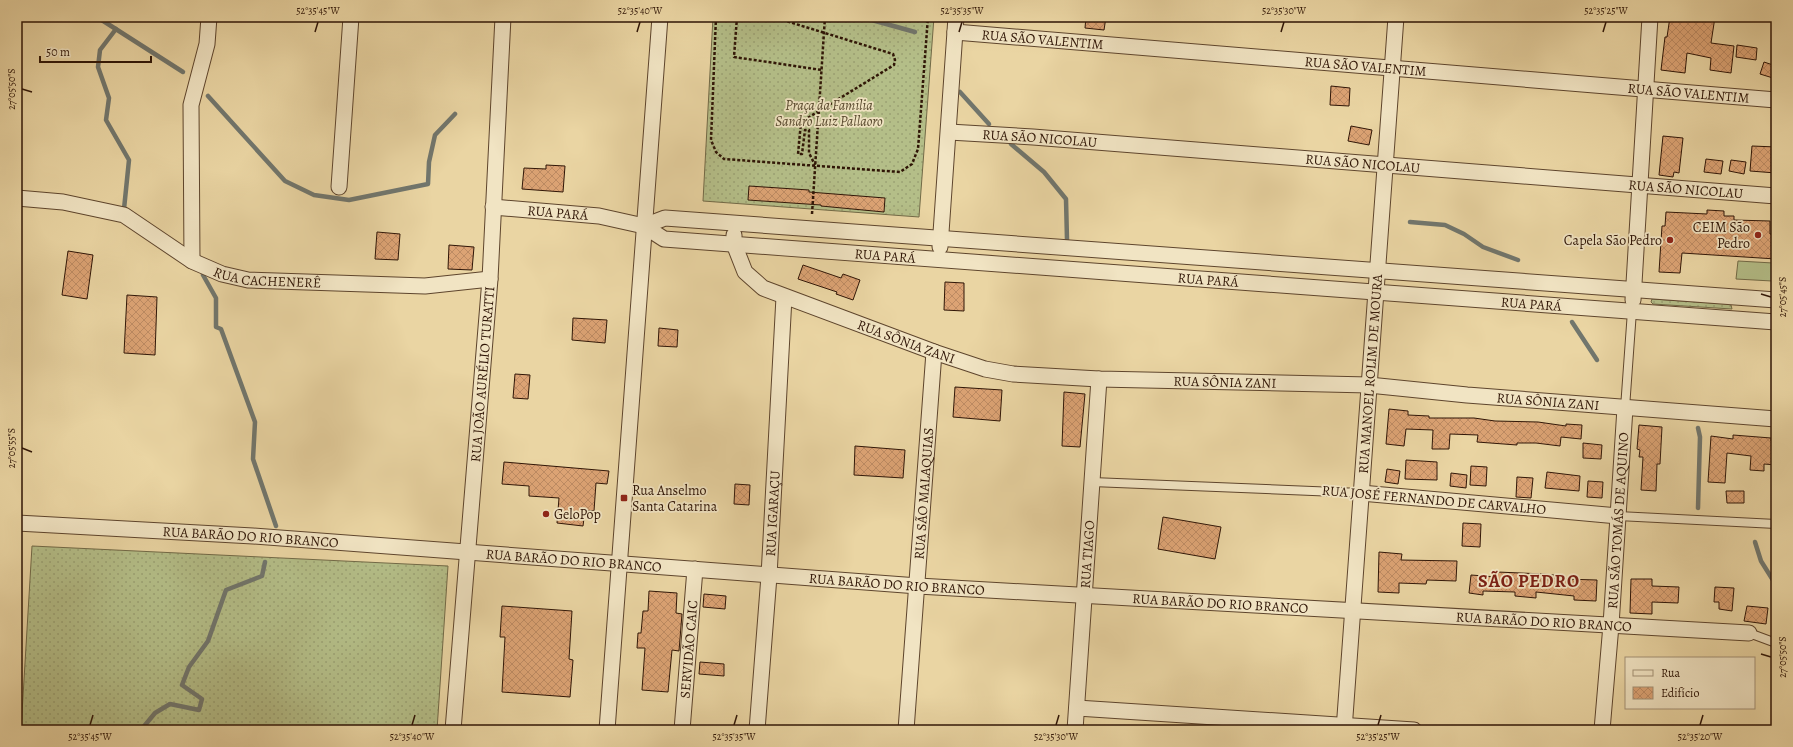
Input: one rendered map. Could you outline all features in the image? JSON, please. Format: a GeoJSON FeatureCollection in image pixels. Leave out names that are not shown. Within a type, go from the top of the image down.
{"type":"FeatureCollection","features":[{"type":"Feature","properties":{"kind":"street"},"geometry":{"type":"LineString","coordinates":[[192,261],[191,105],[207,44],[209,17]]}},
{"type":"Feature","properties":{"kind":"street"},"geometry":{"type":"LineString","coordinates":[[339,187],[351,17]]}},
{"type":"Feature","properties":{"kind":"street","name":"RUA JOÃO AURÉLIO TURATTI"},"geometry":{"type":"LineString","coordinates":[[453,730],[490,279],[504,17]]}},
{"type":"Feature","properties":{"kind":"street"},"geometry":{"type":"LineString","coordinates":[[607,730],[660,17]]}},
{"type":"Feature","properties":{"kind":"street"},"geometry":{"type":"LineString","coordinates":[[939,259],[956,17]]}},
{"type":"Feature","properties":{"kind":"street","name":"RUA MANOEL ROLIM DE MOURA"},"geometry":{"type":"LineString","coordinates":[[1344,728],[1396,17]]}},
{"type":"Feature","properties":{"kind":"street"},"geometry":{"type":"LineString","coordinates":[[1632,311],[1641,184],[1650,17]]}},
{"type":"Feature","properties":{"kind":"street","name":"RUA SÃO VALENTIM"},"geometry":{"type":"LineString","coordinates":[[955,32],[1776,100]]}},
{"type":"Feature","properties":{"kind":"street","name":"RUA SÃO NICOLAU"},"geometry":{"type":"LineString","coordinates":[[949,132],[1033,137],[1641,184],[1776,196]]}},
{"type":"Feature","properties":{"kind":"street","name":"RUA CACHENERÊ"},"geometry":{"type":"LineString","coordinates":[[17,198],[63,202],[124,215],[192,261],[222,274],[248,280],[425,286],[490,279]]}},
{"type":"Feature","properties":{"kind":"street","name":"RUA PARÁ"},"geometry":{"type":"LineString","coordinates":[[493,207],[599,216],[644,226],[664,238],[1776,322]]}},
{"type":"Feature","properties":{"kind":"street","name":"RUA PARÁ"},"geometry":{"type":"LineString","coordinates":[[644,226],[665,218],[1776,300]]}},
{"type":"Feature","properties":{"kind":"street","name":"RUA SÔNIA ZANI"},"geometry":{"type":"LineString","coordinates":[[734,223],[734,244],[745,272],[763,288],[934,352],[984,369],[1013,374],[1099,380],[1369,385],[1625,408],[1776,419]]}},
{"type":"Feature","properties":{"kind":"street","name":"RUA IGARAÇU"},"geometry":{"type":"LineString","coordinates":[[757,730],[769,576],[784,297]]}},
{"type":"Feature","properties":{"kind":"street"},"geometry":{"type":"LineString","coordinates":[[1748,298],[1748,320]]}},
{"type":"Feature","properties":{"kind":"street","name":"RUA SÃO MALAQUIAS"},"geometry":{"type":"LineString","coordinates":[[906,730],[918,586],[934,352]]}},
{"type":"Feature","properties":{"kind":"street","name":"RUA TIAGO"},"geometry":{"type":"LineString","coordinates":[[1075,730],[1099,380]]}},
{"type":"Feature","properties":{"kind":"street","name":"RUA SÃO TOMÁS DE AQUINO"},"geometry":{"type":"LineString","coordinates":[[1602,730],[1611,625],[1625,408]]}},
{"type":"Feature","properties":{"kind":"street","name":"RUA JOSÉ FERNANDO DE CARVALHO"},"geometry":{"type":"LineString","coordinates":[[1361,493],[1618,516]]}},
{"type":"Feature","properties":{"kind":"street","name":"RUA BARÃO DO RIO BRANCO"},"geometry":{"type":"LineString","coordinates":[[17,523],[253,536],[468,551],[619,562],[769,576],[918,586],[1749,633]]}},
{"type":"Feature","properties":{"kind":"street","name":"SERVIDÃO CAIC"},"geometry":{"type":"LineString","coordinates":[[682,730],[695,569]]}},
{"type":"Feature","properties":{"kind":"street"},"geometry":{"type":"LineString","coordinates":[[1077,708],[1344,728],[1414,730]]}},
{"type":"Feature","properties":{"kind":"lane"},"geometry":{"type":"LineString","coordinates":[[1625,408],[1632,311]]}},
{"type":"Feature","properties":{"kind":"lane","name":"RUA JOSÉ FERNANDO DE CARVALHO"},"geometry":{"type":"LineString","coordinates":[[1092,482],[1361,493]]}},
{"type":"Feature","properties":{"kind":"lane","name":"RUA JOSÉ FERNANDO DE CARVALHO"},"geometry":{"type":"LineString","coordinates":[[1618,516],[1776,524]]}},
{"type":"Feature","properties":{"kind":"lane","name":"RUA BARÃO DO RIO BRANCO"},"geometry":{"type":"LineString","coordinates":[[1749,633],[1776,643]]}},
{"type":"Feature","properties":{"kind":"path"},"geometry":{"type":"LineString","coordinates":[[716,17],[711,140],[713,148],[724,159],[900,172],[912,164],[918,149],[928,17]]}},
{"type":"Feature","properties":{"kind":"path"},"geometry":{"type":"LineString","coordinates":[[737,17],[734,56],[822,70]]}},
{"type":"Feature","properties":{"kind":"path"},"geometry":{"type":"LineString","coordinates":[[773,17],[893,54],[895,60],[894,65],[801,122],[798,154],[802,154],[804,130],[808,130],[809,152],[815,166]]}},
{"type":"Feature","properties":{"kind":"path"},"geometry":{"type":"LineString","coordinates":[[811,229],[825,18]]}},
{"type":"Feature","properties":{"kind":"green space","name":"Praça da Família Sandro Luiz Pallaoro"},"geometry":{"type":"Polygon","coordinates":[[[713,17],[934,17],[919,217],[703,201],[713,17]]]}},
{"type":"Feature","properties":{"kind":"green space"},"geometry":{"type":"Polygon","coordinates":[[[1738,261],[1773,263],[1772,281],[1736,279],[1738,261]]]}},
{"type":"Feature","properties":{"kind":"green space"},"geometry":{"type":"Polygon","coordinates":[[[1652,299],[1728,304],[1731,305],[1732,309],[1653,304],[1651,302],[1652,299]]]}},
{"type":"Feature","properties":{"kind":"green space"},"geometry":{"type":"Polygon","coordinates":[[[32,546],[448,566],[437,730],[21,730],[32,546]]]}},
{"type":"Feature","properties":{"kind":"building"},"geometry":{"type":"Polygon","coordinates":[[[1086,17],[1106,17],[1104,30],[1085,28],[1086,17]]]}},
{"type":"Feature","properties":{"kind":"building"},"geometry":{"type":"Polygon","coordinates":[[[1670,17],[1715,17],[1711,43],[1734,46],[1731,73],[1710,70],[1711,58],[1687,53],[1685,73],[1661,70],[1665,37],[1667,37],[1670,17]]]}},
{"type":"Feature","properties":{"kind":"building"},"geometry":{"type":"Polygon","coordinates":[[[1737,45],[1757,48],[1756,60],[1736,57],[1737,45]]]}},
{"type":"Feature","properties":{"kind":"building"},"geometry":{"type":"Polygon","coordinates":[[[1764,62],[1776,66],[1773,78],[1760,74],[1764,62]]]}},
{"type":"Feature","properties":{"kind":"building"},"geometry":{"type":"Polygon","coordinates":[[[1331,86],[1350,88],[1349,106],[1330,105],[1331,86]]]}},
{"type":"Feature","properties":{"kind":"building"},"geometry":{"type":"Polygon","coordinates":[[[1351,126],[1372,130],[1369,145],[1348,141],[1351,126]]]}},
{"type":"Feature","properties":{"kind":"building"},"geometry":{"type":"Polygon","coordinates":[[[1663,136],[1683,138],[1679,173],[1674,172],[1673,177],[1659,175],[1663,136]]]}},
{"type":"Feature","properties":{"kind":"building"},"geometry":{"type":"Polygon","coordinates":[[[1752,146],[1776,147],[1776,173],[1750,171],[1752,146]]]}},
{"type":"Feature","properties":{"kind":"building"},"geometry":{"type":"Polygon","coordinates":[[[1706,159],[1723,161],[1721,174],[1704,172],[1706,159]]]}},
{"type":"Feature","properties":{"kind":"building"},"geometry":{"type":"Polygon","coordinates":[[[1731,160],[1746,162],[1744,174],[1729,171],[1731,160]]]}},
{"type":"Feature","properties":{"kind":"building"},"geometry":{"type":"Polygon","coordinates":[[[546,165],[565,166],[563,192],[522,189],[524,168],[546,169],[546,165]]]}},
{"type":"Feature","properties":{"kind":"building"},"geometry":{"type":"Polygon","coordinates":[[[749,186],[809,190],[809,192],[885,198],[884,212],[821,205],[748,200],[749,186]]]}},
{"type":"Feature","properties":{"kind":"building"},"geometry":{"type":"Polygon","coordinates":[[[1707,210],[1724,211],[1724,216],[1734,216],[1734,220],[1770,221],[1770,234],[1776,234],[1776,259],[1682,253],[1680,273],[1659,272],[1662,226],[1665,226],[1666,212],[1707,214],[1707,210]]]}},
{"type":"Feature","properties":{"kind":"building"},"geometry":{"type":"Polygon","coordinates":[[[377,232],[400,234],[398,260],[375,259],[377,232]]]}},
{"type":"Feature","properties":{"kind":"building"},"geometry":{"type":"Polygon","coordinates":[[[449,245],[474,247],[472,270],[448,269],[449,245]]]}},
{"type":"Feature","properties":{"kind":"building"},"geometry":{"type":"Polygon","coordinates":[[[68,251],[93,255],[87,299],[62,295],[68,251]]]}},
{"type":"Feature","properties":{"kind":"building"},"geometry":{"type":"Polygon","coordinates":[[[803,265],[841,278],[843,274],[860,280],[853,300],[836,294],[837,292],[798,279],[803,265]]]}},
{"type":"Feature","properties":{"kind":"building"},"geometry":{"type":"Polygon","coordinates":[[[945,282],[964,283],[964,311],[944,310],[945,282]]]}},
{"type":"Feature","properties":{"kind":"building"},"geometry":{"type":"Polygon","coordinates":[[[127,295],[157,297],[155,355],[124,353],[127,295]]]}},
{"type":"Feature","properties":{"kind":"building"},"geometry":{"type":"Polygon","coordinates":[[[573,318],[607,320],[605,343],[572,340],[573,318]]]}},
{"type":"Feature","properties":{"kind":"building"},"geometry":{"type":"Polygon","coordinates":[[[659,328],[678,330],[677,347],[658,346],[659,328]]]}},
{"type":"Feature","properties":{"kind":"building"},"geometry":{"type":"Polygon","coordinates":[[[515,374],[530,375],[528,399],[513,398],[515,374]]]}},
{"type":"Feature","properties":{"kind":"building"},"geometry":{"type":"Polygon","coordinates":[[[955,387],[1002,390],[1000,421],[953,417],[955,387]]]}},
{"type":"Feature","properties":{"kind":"building"},"geometry":{"type":"Polygon","coordinates":[[[1064,392],[1085,394],[1080,447],[1062,446],[1064,392]]]}},
{"type":"Feature","properties":{"kind":"building"},"geometry":{"type":"Polygon","coordinates":[[[1389,409],[1408,411],[1408,415],[1429,416],[1429,418],[1474,418],[1495,421],[1538,422],[1566,426],[1566,424],[1582,425],[1581,439],[1561,437],[1560,446],[1536,443],[1517,443],[1517,445],[1477,442],[1478,435],[1450,434],[1449,449],[1432,449],[1433,430],[1406,429],[1404,446],[1386,444],[1389,409]]]}},
{"type":"Feature","properties":{"kind":"building"},"geometry":{"type":"Polygon","coordinates":[[[1639,425],[1662,427],[1660,464],[1657,464],[1656,491],[1641,490],[1643,457],[1639,457],[1640,450],[1637,449],[1639,425]]]}},
{"type":"Feature","properties":{"kind":"building"},"geometry":{"type":"Polygon","coordinates":[[[1733,435],[1771,438],[1771,441],[1776,441],[1776,465],[1764,464],[1764,471],[1750,470],[1751,456],[1727,453],[1725,483],[1708,482],[1711,436],[1733,439],[1733,435]]]}},
{"type":"Feature","properties":{"kind":"building"},"geometry":{"type":"Polygon","coordinates":[[[1583,443],[1602,445],[1601,459],[1583,458],[1583,443]]]}},
{"type":"Feature","properties":{"kind":"building"},"geometry":{"type":"Polygon","coordinates":[[[855,446],[905,450],[903,478],[854,475],[855,446]]]}},
{"type":"Feature","properties":{"kind":"building"},"geometry":{"type":"Polygon","coordinates":[[[1406,460],[1437,462],[1437,480],[1405,479],[1406,460]]]}},
{"type":"Feature","properties":{"kind":"building"},"geometry":{"type":"Polygon","coordinates":[[[504,462],[609,471],[607,484],[596,483],[594,511],[585,510],[583,526],[557,523],[559,498],[529,496],[529,486],[502,484],[504,462]]]}},
{"type":"Feature","properties":{"kind":"building"},"geometry":{"type":"Polygon","coordinates":[[[1471,466],[1487,467],[1486,486],[1470,485],[1471,466]]]}},
{"type":"Feature","properties":{"kind":"building"},"geometry":{"type":"Polygon","coordinates":[[[1387,469],[1400,471],[1398,484],[1385,482],[1387,469]]]}},
{"type":"Feature","properties":{"kind":"building"},"geometry":{"type":"Polygon","coordinates":[[[1547,472],[1580,476],[1579,491],[1545,488],[1547,472]]]}},
{"type":"Feature","properties":{"kind":"building"},"geometry":{"type":"Polygon","coordinates":[[[1451,473],[1467,475],[1466,488],[1450,486],[1451,473]]]}},
{"type":"Feature","properties":{"kind":"building"},"geometry":{"type":"Polygon","coordinates":[[[1517,477],[1533,478],[1531,498],[1516,497],[1517,477]]]}},
{"type":"Feature","properties":{"kind":"building"},"geometry":{"type":"Polygon","coordinates":[[[1588,481],[1603,482],[1602,498],[1587,497],[1588,481]]]}},
{"type":"Feature","properties":{"kind":"building"},"geometry":{"type":"Polygon","coordinates":[[[735,484],[750,485],[749,505],[734,504],[735,484]]]}},
{"type":"Feature","properties":{"kind":"building"},"geometry":{"type":"Polygon","coordinates":[[[1726,491],[1744,491],[1744,503],[1727,503],[1726,491]]]}},
{"type":"Feature","properties":{"kind":"building"},"geometry":{"type":"Polygon","coordinates":[[[1163,517],[1221,527],[1215,559],[1158,549],[1163,517]]]}},
{"type":"Feature","properties":{"kind":"building"},"geometry":{"type":"Polygon","coordinates":[[[1463,523],[1481,524],[1480,547],[1462,546],[1463,523]]]}},
{"type":"Feature","properties":{"kind":"building"},"geometry":{"type":"Polygon","coordinates":[[[1379,552],[1402,554],[1401,560],[1457,561],[1456,581],[1427,580],[1426,584],[1399,583],[1399,593],[1378,592],[1379,552]]]}},
{"type":"Feature","properties":{"kind":"building"},"geometry":{"type":"Polygon","coordinates":[[[1497,572],[1544,574],[1564,576],[1564,579],[1597,580],[1596,601],[1574,600],[1574,596],[1536,592],[1536,598],[1515,596],[1515,592],[1483,591],[1483,595],[1469,593],[1471,575],[1497,577],[1497,572]]]}},
{"type":"Feature","properties":{"kind":"building"},"geometry":{"type":"Polygon","coordinates":[[[1631,579],[1652,579],[1652,586],[1679,587],[1678,603],[1652,602],[1652,614],[1630,613],[1631,579]]]}},
{"type":"Feature","properties":{"kind":"building"},"geometry":{"type":"Polygon","coordinates":[[[1715,587],[1734,588],[1732,611],[1719,609],[1719,602],[1714,602],[1715,587]]]}},
{"type":"Feature","properties":{"kind":"building"},"geometry":{"type":"Polygon","coordinates":[[[649,591],[677,593],[676,613],[682,614],[679,651],[672,650],[668,692],[642,690],[645,648],[637,648],[638,633],[641,633],[643,611],[648,611],[649,591]]]}},
{"type":"Feature","properties":{"kind":"building"},"geometry":{"type":"Polygon","coordinates":[[[704,594],[726,596],[725,609],[703,607],[704,594]]]}},
{"type":"Feature","properties":{"kind":"building"},"geometry":{"type":"Polygon","coordinates":[[[502,606],[572,611],[569,659],[573,660],[570,697],[502,692],[505,637],[500,637],[502,606]]]}},
{"type":"Feature","properties":{"kind":"building"},"geometry":{"type":"Polygon","coordinates":[[[1747,606],[1768,608],[1766,624],[1744,621],[1747,606]]]}},
{"type":"Feature","properties":{"kind":"building"},"geometry":{"type":"Polygon","coordinates":[[[700,662],[724,664],[724,676],[699,674],[700,662]]]}},
{"type":"Feature","properties":{"kind":"waterway"},"geometry":{"type":"LineString","coordinates":[[97,17],[183,72]]}},
{"type":"Feature","properties":{"kind":"waterway"},"geometry":{"type":"LineString","coordinates":[[861,17],[915,32]]}},
{"type":"Feature","properties":{"kind":"waterway"},"geometry":{"type":"LineString","coordinates":[[116,29],[100,50],[98,67],[109,98],[106,120],[129,160],[124,209]]}},
{"type":"Feature","properties":{"kind":"waterway"},"geometry":{"type":"LineString","coordinates":[[960,92],[989,124]]}},
{"type":"Feature","properties":{"kind":"waterway"},"geometry":{"type":"LineString","coordinates":[[208,96],[285,181],[314,195],[349,200],[428,184],[429,162],[435,135],[455,114]]}},
{"type":"Feature","properties":{"kind":"waterway"},"geometry":{"type":"LineString","coordinates":[[1011,144],[1044,172],[1066,199],[1067,240]]}},
{"type":"Feature","properties":{"kind":"waterway"},"geometry":{"type":"LineString","coordinates":[[1410,222],[1445,225],[1464,234],[1483,247],[1518,260]]}},
{"type":"Feature","properties":{"kind":"waterway"},"geometry":{"type":"LineString","coordinates":[[203,275],[216,298],[216,327],[221,329],[255,422],[253,459],[276,526]]}},
{"type":"Feature","properties":{"kind":"waterway"},"geometry":{"type":"LineString","coordinates":[[1572,322],[1597,360]]}},
{"type":"Feature","properties":{"kind":"waterway"},"geometry":{"type":"LineString","coordinates":[[1698,428],[1700,437],[1698,508]]}},
{"type":"Feature","properties":{"kind":"waterway"},"geometry":{"type":"LineString","coordinates":[[1755,542],[1761,561],[1776,585]]}},
{"type":"Feature","properties":{"kind":"waterway"},"geometry":{"type":"LineString","coordinates":[[141,730],[155,713],[170,704],[199,710],[202,699],[182,685],[189,667],[208,641],[226,590],[262,576],[265,562]]}},
{"type":"Feature","properties":{"kind":"place","name":"CEIM São Pedro"},"geometry":{"type":"Point","coordinates":[1758,235]}},
{"type":"Feature","properties":{"kind":"place","name":"Capela São Pedro"},"geometry":{"type":"Point","coordinates":[1670,240]}},
{"type":"Feature","properties":{"kind":"place","name":"Rua Anselmo Santa Catarina"},"geometry":{"type":"Point","coordinates":[624,498]}},
{"type":"Feature","properties":{"kind":"place","name":"GeloPop"},"geometry":{"type":"Point","coordinates":[546,514]}},
{"type":"Feature","properties":{"kind":"district","name":"SÃO PEDRO"},"geometry":{"type":"Point","coordinates":[1529,581]}}]}
